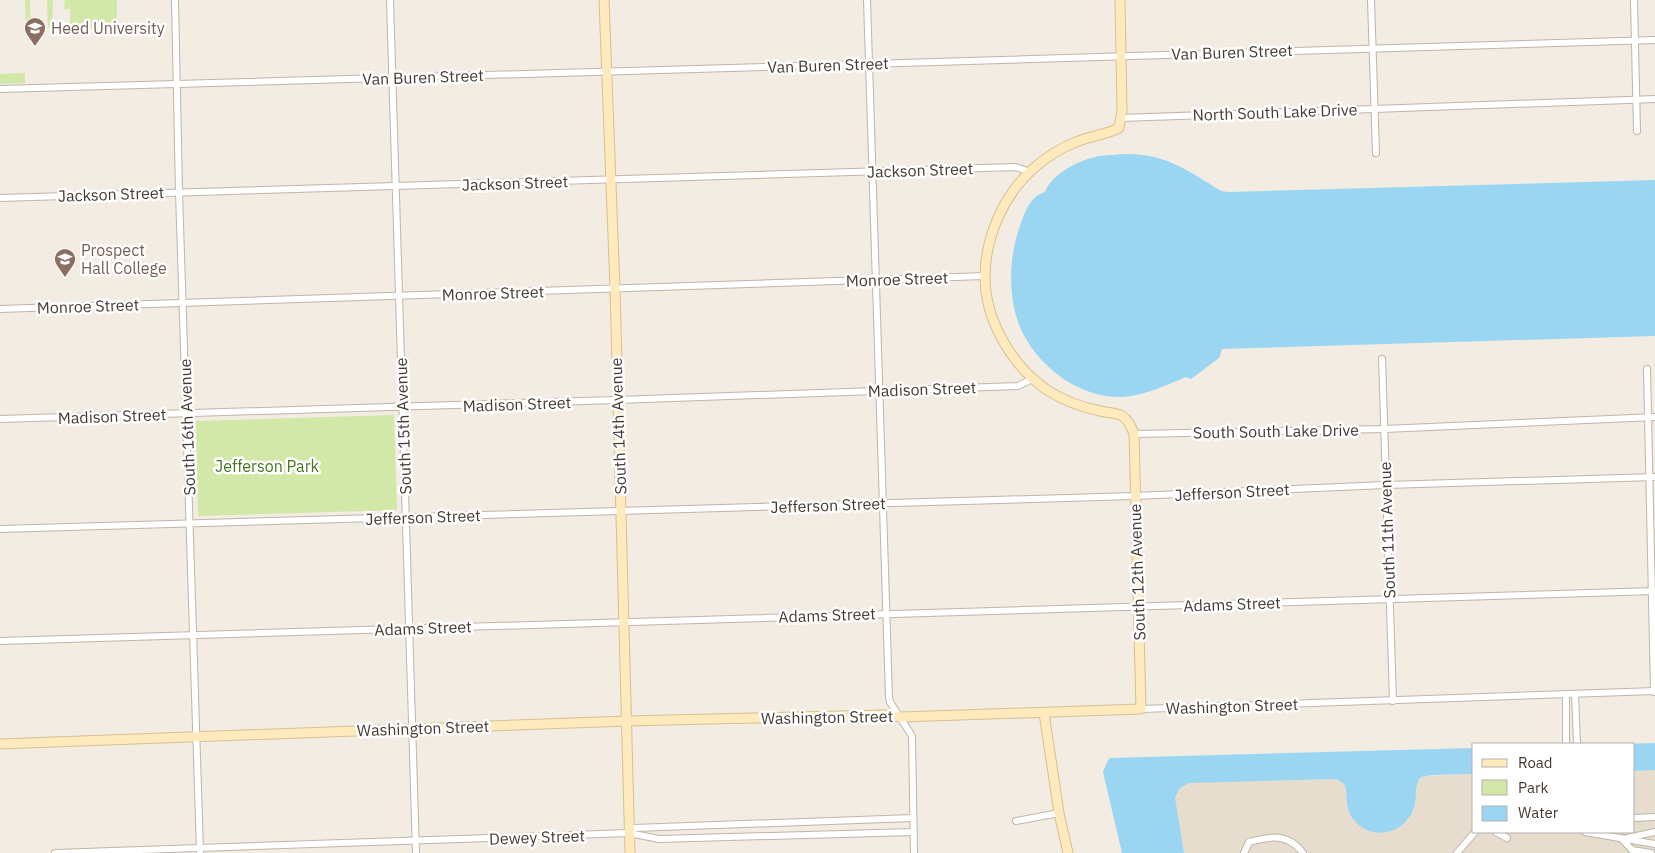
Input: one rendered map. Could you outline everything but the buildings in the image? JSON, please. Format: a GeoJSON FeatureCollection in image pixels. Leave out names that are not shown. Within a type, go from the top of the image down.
{"type":"FeatureCollection","features":[{"type":"Feature","properties":{"kind":"street","name":"South 16th Avenue"},"geometry":{"type":"LineString","coordinates":[[175,0],[179,192],[200,851]]}},
{"type":"Feature","properties":{"kind":"street","name":"South 15th Avenue"},"geometry":{"type":"LineString","coordinates":[[390,0],[416,853]]}},
{"type":"Feature","properties":{"kind":"street","name":"South 14th Avenue"},"geometry":{"type":"LineString","coordinates":[[604,0],[615,290],[630,853]]}},
{"type":"Feature","properties":{"kind":"street"},"geometry":{"type":"LineString","coordinates":[[867,0],[889,697],[890,702],[912,736],[914,853]]}},
{"type":"Feature","properties":{"kind":"street"},"geometry":{"type":"LineString","coordinates":[[1120,0],[1122,56],[1121,118],[1119,128],[1106,134],[1074,142],[1045,160],[1019,183],[1003,208],[992,240],[985,276],[990,306],[996,326],[1018,362],[1032,379],[1067,401],[1085,408],[1121,415],[1130,423],[1134,434]]}},
{"type":"Feature","properties":{"kind":"street"},"geometry":{"type":"LineString","coordinates":[[1371,0],[1376,153]]}},
{"type":"Feature","properties":{"kind":"street"},"geometry":{"type":"LineString","coordinates":[[1634,0],[1637,131]]}},
{"type":"Feature","properties":{"kind":"street","name":"Van Buren Street"},"geometry":{"type":"LineString","coordinates":[[0,89],[1655,40]]}},
{"type":"Feature","properties":{"kind":"street","name":"North South Lake Drive"},"geometry":{"type":"LineString","coordinates":[[1121,118],[1655,99]]}},
{"type":"Feature","properties":{"kind":"street","name":"Jackson Street"},"geometry":{"type":"LineString","coordinates":[[0,198],[1016,167],[1030,172]]}},
{"type":"Feature","properties":{"kind":"street","name":"Monroe Street"},"geometry":{"type":"LineString","coordinates":[[0,309],[615,290],[985,276]]}},
{"type":"Feature","properties":{"kind":"street","name":"South 11th Avenue"},"geometry":{"type":"LineString","coordinates":[[1382,359],[1392,700]]}},
{"type":"Feature","properties":{"kind":"street"},"geometry":{"type":"LineString","coordinates":[[1648,369],[1652,417],[1655,692]]}},
{"type":"Feature","properties":{"kind":"street","name":"Madison Street"},"geometry":{"type":"LineString","coordinates":[[0,419],[1018,386],[1032,379]]}},
{"type":"Feature","properties":{"kind":"street","name":"South South Lake Drive"},"geometry":{"type":"LineString","coordinates":[[1134,434],[1384,429],[1652,417]]}},
{"type":"Feature","properties":{"kind":"street","name":"South 12th Avenue"},"geometry":{"type":"LineString","coordinates":[[1134,434],[1134,496],[1141,709]]}},
{"type":"Feature","properties":{"kind":"street","name":"Jefferson Street"},"geometry":{"type":"LineString","coordinates":[[0,530],[1134,496],[1386,485],[1652,477]]}},
{"type":"Feature","properties":{"kind":"street","name":"Adams Street"},"geometry":{"type":"LineString","coordinates":[[0,641],[1654,591]]}},
{"type":"Feature","properties":{"kind":"street","name":"Washington Street"},"geometry":{"type":"LineString","coordinates":[[0,744],[627,721],[1044,713],[1655,692]]}},
{"type":"Feature","properties":{"kind":"street"},"geometry":{"type":"LineString","coordinates":[[1575,694],[1577,743]]}},
{"type":"Feature","properties":{"kind":"street"},"geometry":{"type":"LineString","coordinates":[[1566,695],[1566,743]]}},
{"type":"Feature","properties":{"kind":"street"},"geometry":{"type":"LineString","coordinates":[[1044,713],[1059,813],[1068,853]]}},
{"type":"Feature","properties":{"kind":"street"},"geometry":{"type":"LineString","coordinates":[[1016,821],[1059,813]]}},
{"type":"Feature","properties":{"kind":"street"},"geometry":{"type":"LineString","coordinates":[[1635,818],[1655,817]]}},
{"type":"Feature","properties":{"kind":"street","name":"Dewey Street"},"geometry":{"type":"LineString","coordinates":[[629,834],[634,828],[913,818]]}},
{"type":"Feature","properties":{"kind":"street","name":"Dewey Street"},"geometry":{"type":"LineString","coordinates":[[54,853],[200,851],[629,834],[659,839],[914,832]]}},
{"type":"Feature","properties":{"kind":"street"},"geometry":{"type":"LineString","coordinates":[[1622,839],[1655,832]]}},
{"type":"Feature","properties":{"kind":"street"},"geometry":{"type":"LineString","coordinates":[[1457,853],[1474,833]]}},
{"type":"Feature","properties":{"kind":"street"},"geometry":{"type":"LineString","coordinates":[[1498,833],[1507,838]]}},
{"type":"Feature","properties":{"kind":"street"},"geometry":{"type":"LineString","coordinates":[[1590,833],[1655,844]]}},
{"type":"Feature","properties":{"kind":"street"},"geometry":{"type":"LineString","coordinates":[[1244,853],[1250,842],[1276,837],[1289,840],[1303,853]]}},
{"type":"Feature","properties":{"kind":"street"},"geometry":{"type":"LineString","coordinates":[[1622,839],[1632,850],[1651,853]]}},
{"type":"Feature","properties":{"kind":"shaded area"},"geometry":{"type":"Polygon","coordinates":[[[1655,770],[1655,853],[1184,853],[1175,804],[1175,798],[1180,788],[1189,783],[1196,782],[1337,779],[1344,784],[1346,796],[1416,792],[1418,781],[1421,777],[1472,774],[1472,833],[1635,833],[1635,771],[1655,770]]]}},
{"type":"Feature","properties":{"kind":"green space"},"geometry":{"type":"Polygon","coordinates":[[[25,0],[30,0],[31,33],[26,33],[25,0]]]}},
{"type":"Feature","properties":{"kind":"green space"},"geometry":{"type":"Polygon","coordinates":[[[47,0],[53,0],[52,26],[48,27],[47,0]]]}},
{"type":"Feature","properties":{"kind":"green space"},"geometry":{"type":"Polygon","coordinates":[[[65,0],[117,0],[117,29],[70,31],[70,9],[64,9],[65,0]]]}},
{"type":"Feature","properties":{"kind":"green space"},"geometry":{"type":"Polygon","coordinates":[[[25,73],[25,83],[0,84],[0,74],[25,73]]]}},
{"type":"Feature","properties":{"kind":"green space","name":"Jefferson Park"},"geometry":{"type":"Polygon","coordinates":[[[394,415],[397,510],[198,516],[196,421],[394,415]]]}},
{"type":"Feature","properties":{"kind":"water"},"geometry":{"type":"Polygon","coordinates":[[[1139,154],[1164,160],[1187,170],[1221,191],[1229,192],[1655,180],[1655,336],[1222,349],[1219,358],[1191,379],[1186,377],[1138,395],[1121,397],[1089,392],[1060,377],[1036,354],[1027,341],[1020,327],[1013,302],[1011,288],[1012,261],[1017,235],[1027,209],[1032,200],[1045,192],[1060,173],[1084,160],[1100,156],[1139,154]]]}},
{"type":"Feature","properties":{"kind":"water"},"geometry":{"type":"Polygon","coordinates":[[[1655,743],[1655,770],[1635,771],[1635,744],[1655,743]]]}},
{"type":"Feature","properties":{"kind":"water"},"geometry":{"type":"Polygon","coordinates":[[[1472,748],[1472,774],[1421,777],[1417,785],[1413,810],[1408,819],[1392,831],[1383,833],[1364,829],[1356,823],[1348,810],[1344,784],[1337,779],[1189,783],[1180,788],[1175,798],[1184,853],[1122,853],[1103,772],[1110,758],[1472,748]]]}},
{"type":"Feature","properties":{"kind":"place","name":"Heed University"},"geometry":{"type":"Point","coordinates":[35,47]}},
{"type":"Feature","properties":{"kind":"place","name":"Prospect Hall College"},"geometry":{"type":"Point","coordinates":[65,278]}}]}
